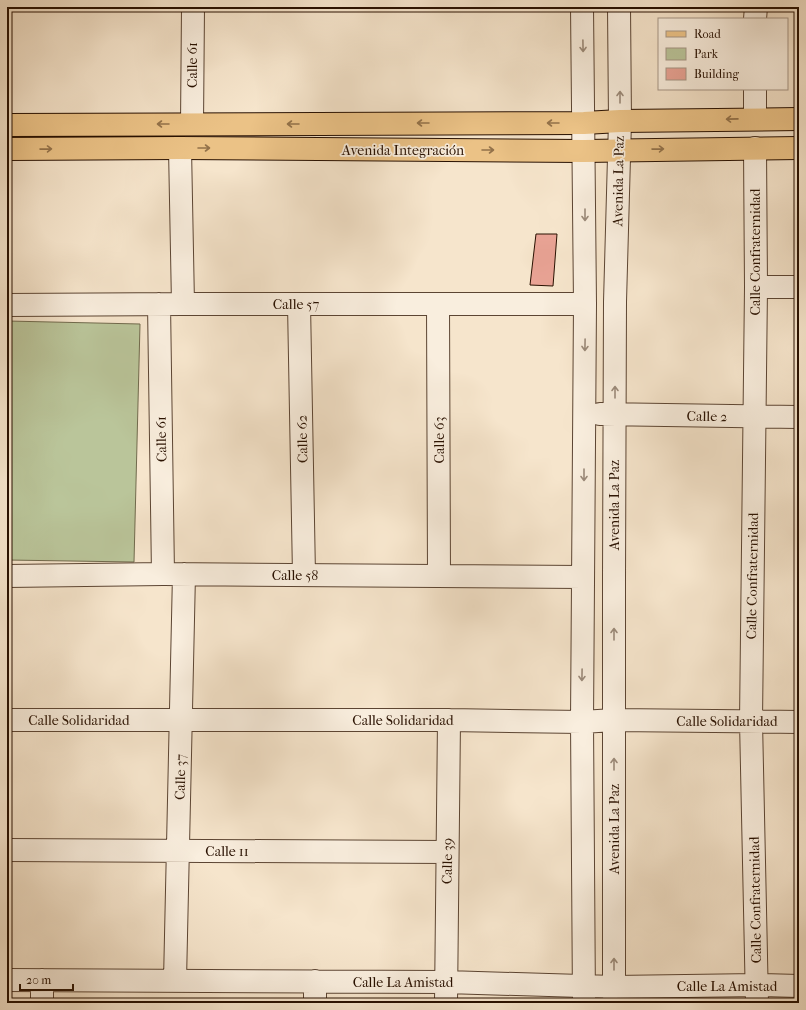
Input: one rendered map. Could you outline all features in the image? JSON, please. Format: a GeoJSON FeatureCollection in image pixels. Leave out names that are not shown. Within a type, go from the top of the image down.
{"type":"FeatureCollection","features":[{"type":"Feature","properties":{"kind":"main road"},"geometry":{"type":"LineString","coordinates":[[7,125],[584,122],[799,119]]}},
{"type":"Feature","properties":{"kind":"main road","name":"Avenida Integración"},"geometry":{"type":"LineString","coordinates":[[7,149],[180,148],[584,151],[799,148]]}},
{"type":"Feature","properties":{"kind":"street","name":"Calle 61"},"geometry":{"type":"LineString","coordinates":[[192,7],[192,124]]}},
{"type":"Feature","properties":{"kind":"street"},"geometry":{"type":"LineString","coordinates":[[582,7],[585,304],[582,722],[584,994]]}},
{"type":"Feature","properties":{"kind":"street","name":"Avenida La Paz"},"geometry":{"type":"LineString","coordinates":[[614,995],[615,302],[620,121],[619,7]]}},
{"type":"Feature","properties":{"kind":"street"},"geometry":{"type":"LineString","coordinates":[[756,7],[756,18]]}},
{"type":"Feature","properties":{"kind":"street"},"geometry":{"type":"LineString","coordinates":[[755,90],[755,119]]}},
{"type":"Feature","properties":{"kind":"street"},"geometry":{"type":"LineString","coordinates":[[180,148],[183,304]]}},
{"type":"Feature","properties":{"kind":"street","name":"Calle Confraternidad"},"geometry":{"type":"LineString","coordinates":[[755,148],[756,287],[751,721],[757,994]]}},
{"type":"Feature","properties":{"kind":"street"},"geometry":{"type":"LineString","coordinates":[[756,287],[799,287]]}},
{"type":"Feature","properties":{"kind":"street","name":"Calle 61"},"geometry":{"type":"LineString","coordinates":[[159,304],[174,574]]}},
{"type":"Feature","properties":{"kind":"street","name":"Calle 57"},"geometry":{"type":"LineString","coordinates":[[7,306],[159,304],[585,304]]}},
{"type":"Feature","properties":{"kind":"street","name":"Calle 62"},"geometry":{"type":"LineString","coordinates":[[299,304],[304,575]]}},
{"type":"Feature","properties":{"kind":"street","name":"Calle 63"},"geometry":{"type":"LineString","coordinates":[[438,304],[439,575]]}},
{"type":"Feature","properties":{"kind":"street","name":"Calle 2"},"geometry":{"type":"LineString","coordinates":[[584,414],[799,417]]}},
{"type":"Feature","properties":{"kind":"street","name":"Calle 58"},"geometry":{"type":"LineString","coordinates":[[7,576],[174,574],[583,577]]}},
{"type":"Feature","properties":{"kind":"street","name":"Calle 37"},"geometry":{"type":"LineString","coordinates":[[174,574],[181,720],[176,981]]}},
{"type":"Feature","properties":{"kind":"street","name":"Calle Solidaridad"},"geometry":{"type":"LineString","coordinates":[[7,720],[449,720],[582,722],[614,720],[799,722]]}},
{"type":"Feature","properties":{"kind":"street","name":"Calle 39"},"geometry":{"type":"LineString","coordinates":[[446,992],[449,720]]}},
{"type":"Feature","properties":{"kind":"street","name":"Calle 11"},"geometry":{"type":"LineString","coordinates":[[7,850],[447,852]]}},
{"type":"Feature","properties":{"kind":"street","name":"Calle La Amistad"},"geometry":{"type":"LineString","coordinates":[[7,980],[315,981],[446,992],[614,995],[757,994],[799,986]]}},
{"type":"Feature","properties":{"kind":"street"},"geometry":{"type":"LineString","coordinates":[[42,980],[42,1003]]}},
{"type":"Feature","properties":{"kind":"street"},"geometry":{"type":"LineString","coordinates":[[315,981],[315,1003]]}},
{"type":"Feature","properties":{"kind":"green space"},"geometry":{"type":"Polygon","coordinates":[[[7,321],[140,324],[134,562],[7,560],[7,321]]]}},
{"type":"Feature","properties":{"kind":"building"},"geometry":{"type":"Polygon","coordinates":[[[536,234],[557,234],[553,286],[530,285],[536,234]]]}}]}
